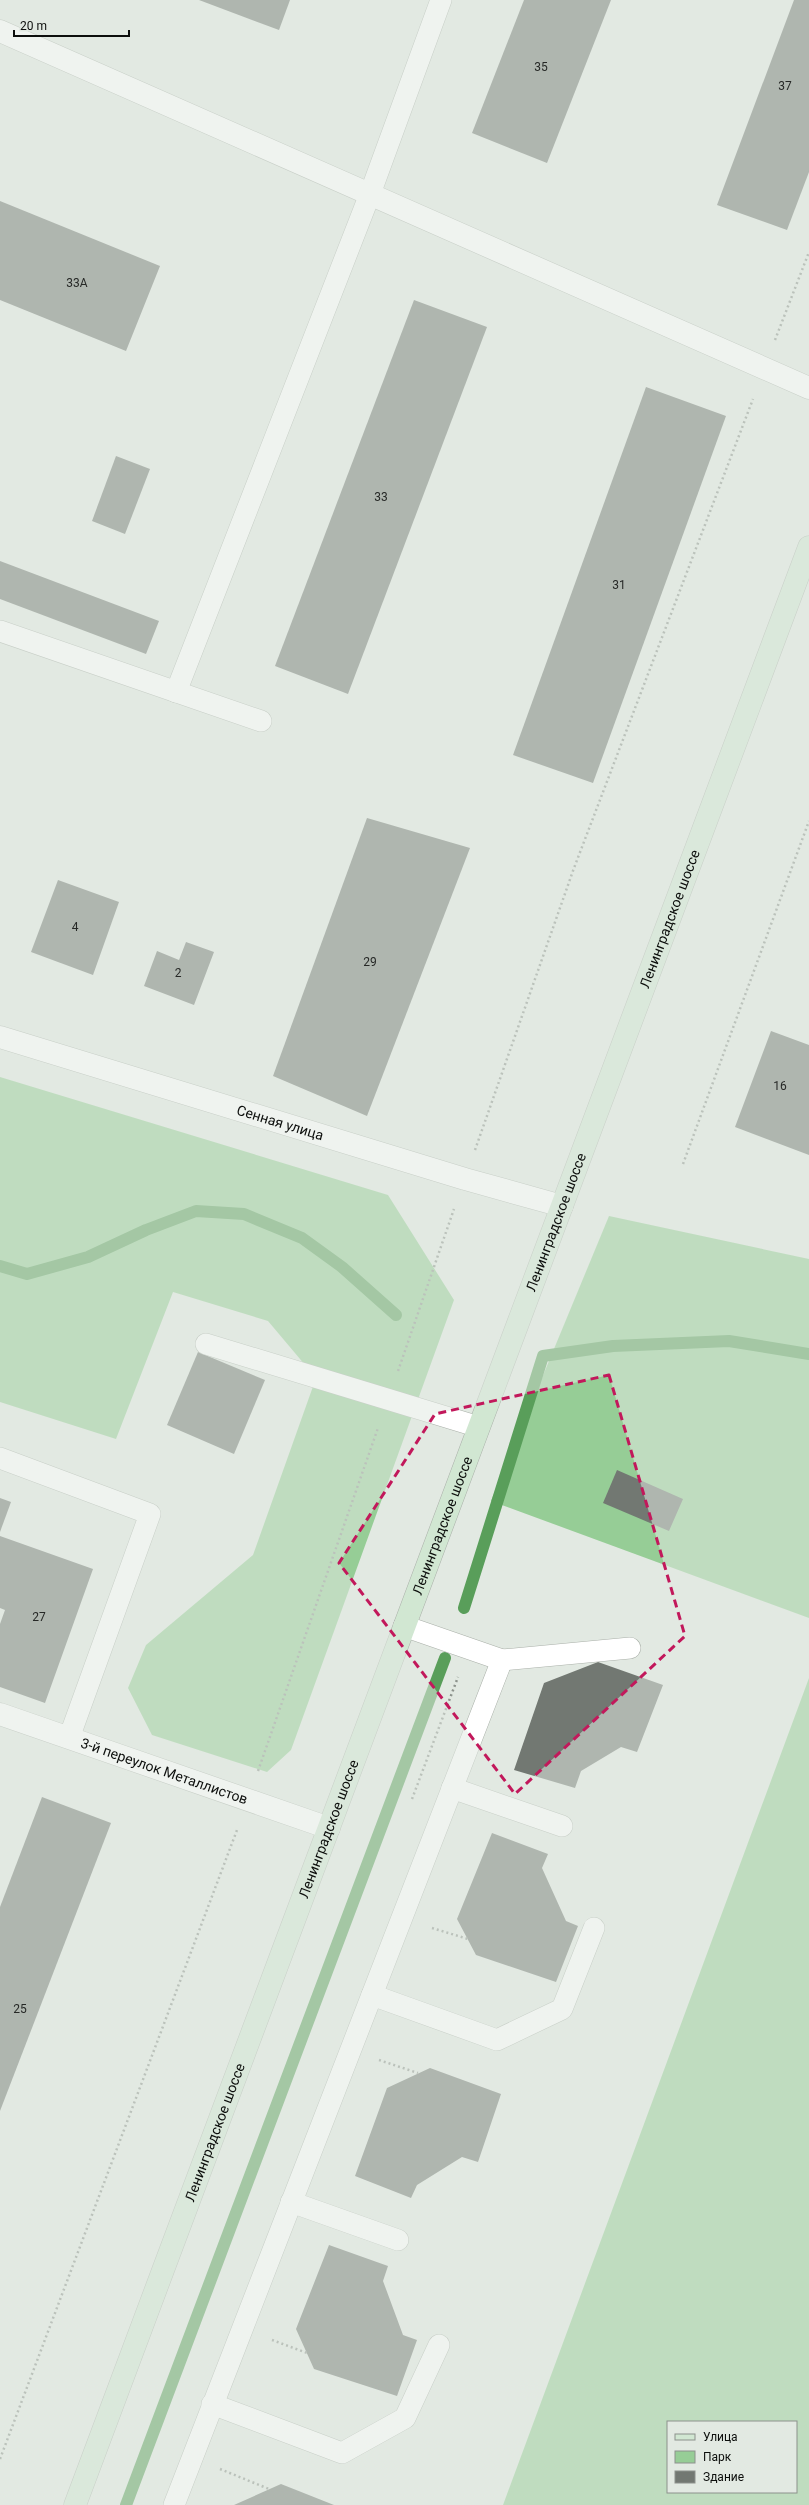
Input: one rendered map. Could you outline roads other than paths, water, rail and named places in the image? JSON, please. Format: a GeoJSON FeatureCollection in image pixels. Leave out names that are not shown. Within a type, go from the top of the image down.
{"type":"FeatureCollection","features":[{"type":"Feature","properties":{"kind":"main road","name":"Ленинградское шоссе"},"geometry":{"type":"LineString","coordinates":[[75,2505],[809,547]]}},
{"type":"Feature","properties":{"kind":"street"},"geometry":{"type":"LineString","coordinates":[[0,31],[809,388]]}},
{"type":"Feature","properties":{"kind":"street","name":"Сенная улица"},"geometry":{"type":"LineString","coordinates":[[0,1037],[465,1179],[562,1206]]}},
{"type":"Feature","properties":{"kind":"street","name":"3-й переулок Металлистов"},"geometry":{"type":"LineString","coordinates":[[0,1714],[249,1799],[329,1828]]}},
{"type":"Feature","properties":{"kind":"lane"},"geometry":{"type":"LineString","coordinates":[[176,692],[370,194],[441,0]]}},
{"type":"Feature","properties":{"kind":"lane"},"geometry":{"type":"LineString","coordinates":[[0,631],[261,721]]}},
{"type":"Feature","properties":{"kind":"lane"},"geometry":{"type":"LineString","coordinates":[[206,1344],[479,1427]]}},
{"type":"Feature","properties":{"kind":"lane"},"geometry":{"type":"LineString","coordinates":[[0,1458],[150,1514],[69,1738]]}},
{"type":"Feature","properties":{"kind":"lane"},"geometry":{"type":"LineString","coordinates":[[404,1626],[502,1660],[630,1648]]}},
{"type":"Feature","properties":{"kind":"lane"},"geometry":{"type":"LineString","coordinates":[[174,2505],[241,2329],[502,1660]]}},
{"type":"Feature","properties":{"kind":"lane"},"geometry":{"type":"LineString","coordinates":[[452,1788],[562,1826]]}},
{"type":"Feature","properties":{"kind":"lane"},"geometry":{"type":"LineString","coordinates":[[372,1995],[497,2040],[562,2009],[594,1928]]}},
{"type":"Feature","properties":{"kind":"lane"},"geometry":{"type":"LineString","coordinates":[[291,2202],[398,2240]]}},
{"type":"Feature","properties":{"kind":"lane"},"geometry":{"type":"LineString","coordinates":[[212,2404],[342,2453],[406,2418],[439,2345]]}},
{"type":"Feature","properties":{"kind":"waterway"},"geometry":{"type":"LineString","coordinates":[[0,1266],[27,1274],[88,1257],[146,1230],[196,1211],[244,1214],[302,1238],[342,1267],[396,1315]]}},
{"type":"Feature","properties":{"kind":"waterway"},"geometry":{"type":"LineString","coordinates":[[464,1608],[543,1356],[613,1346],[729,1341],[809,1354]]}},
{"type":"Feature","properties":{"kind":"waterway"},"geometry":{"type":"LineString","coordinates":[[126,2505],[445,1658]]}}]}
